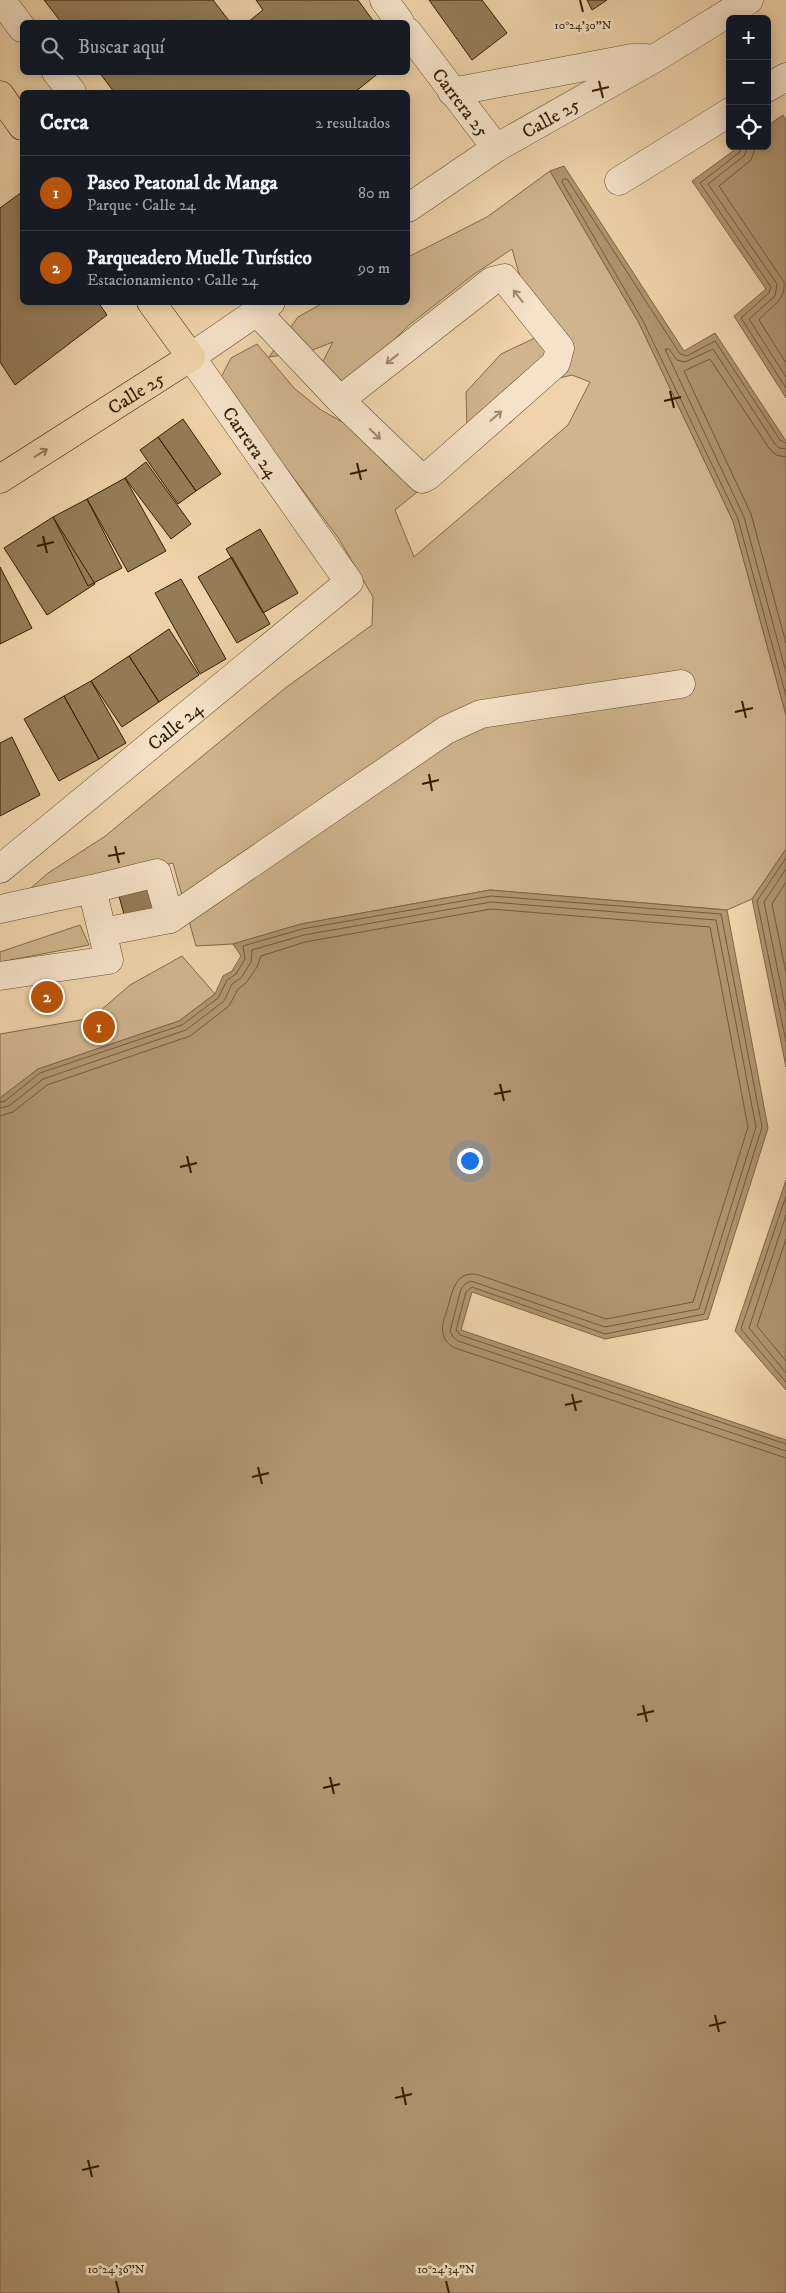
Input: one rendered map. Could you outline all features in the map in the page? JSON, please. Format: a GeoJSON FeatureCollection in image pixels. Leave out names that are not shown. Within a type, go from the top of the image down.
{"type":"FeatureCollection","features":[{"type":"Feature","properties":{"kind":"main road"},"geometry":{"type":"LineString","coordinates":[[0,95],[20,123]]}},
{"type":"Feature","properties":{"kind":"main road","name":"Carrera 24"},"geometry":{"type":"LineString","coordinates":[[153,305],[191,357]]}},
{"type":"Feature","properties":{"kind":"main road","name":"Calle 25"},"geometry":{"type":"LineString","coordinates":[[0,479],[191,357]]}},
{"type":"Feature","properties":{"kind":"street"},"geometry":{"type":"LineString","coordinates":[[1,0],[20,25]]}},
{"type":"Feature","properties":{"kind":"street"},"geometry":{"type":"LineString","coordinates":[[384,0],[399,20]]}},
{"type":"Feature","properties":{"kind":"street","name":"Calle 25"},"geometry":{"type":"LineString","coordinates":[[410,207],[496,148],[657,57],[749,0]]}},
{"type":"Feature","properties":{"kind":"street","name":"Carrera 25"},"geometry":{"type":"LineString","coordinates":[[410,35],[496,148]]}},
{"type":"Feature","properties":{"kind":"street"},"geometry":{"type":"LineString","coordinates":[[452,92],[632,58],[657,57]]}},
{"type":"Feature","properties":{"kind":"street"},"geometry":{"type":"LineString","coordinates":[[58,75],[70,90]]}},
{"type":"Feature","properties":{"kind":"street"},"geometry":{"type":"LineString","coordinates":[[771,86],[786,77]]}},
{"type":"Feature","properties":{"kind":"street"},"geometry":{"type":"LineString","coordinates":[[619,181],[726,114]]}},
{"type":"Feature","properties":{"kind":"street"},"geometry":{"type":"LineString","coordinates":[[264,307],[340,400],[422,479],[428,476],[556,363],[560,348],[504,278],[498,279],[492,281],[340,400]]}},
{"type":"Feature","properties":{"kind":"street","name":"Calle 25"},"geometry":{"type":"LineString","coordinates":[[191,357],[264,307]]}},
{"type":"Feature","properties":{"kind":"street","name":"Carrera 24"},"geometry":{"type":"LineString","coordinates":[[191,357],[349,582]]}},
{"type":"Feature","properties":{"kind":"street","name":"Calle 24"},"geometry":{"type":"LineString","coordinates":[[0,869],[349,582]]}},
{"type":"Feature","properties":{"kind":"street"},"geometry":{"type":"LineString","coordinates":[[102,932],[170,919],[446,730],[481,714],[681,684]]}},
{"type":"Feature","properties":{"kind":"street"},"geometry":{"type":"LineString","coordinates":[[0,909],[157,873],[170,919]]}},
{"type":"Feature","properties":{"kind":"street"},"geometry":{"type":"LineString","coordinates":[[0,976],[109,960],[92,889]]}},
{"type":"Feature","properties":{"kind":"shaded area"},"geometry":{"type":"Polygon","coordinates":[[[550,171],[639,323],[733,521],[786,715],[786,849],[752,899],[727,910],[490,890],[301,924],[233,944],[196,946],[173,863],[104,880],[23,895],[48,873],[104,837],[284,689],[372,625],[373,597],[339,539],[220,379],[231,358],[257,344],[294,388],[321,410],[364,434],[384,463],[421,489],[395,510],[414,557],[568,425],[590,382],[572,375],[543,382],[510,423],[467,432],[466,392],[501,354],[537,337],[512,249],[473,275],[408,326],[348,385],[320,367],[333,342],[310,351],[269,357],[298,317],[319,305],[410,305],[410,256],[487,217],[550,171]]]}},
{"type":"Feature","properties":{"kind":"shaded area"},"geometry":{"type":"Polygon","coordinates":[[[80,925],[89,945],[0,962],[0,952],[80,925]]]}},
{"type":"Feature","properties":{"kind":"shaded area"},"geometry":{"type":"Polygon","coordinates":[[[182,956],[215,994],[179,1021],[38,1069],[0,1098],[0,1034],[92,1018],[130,985],[182,956]]]}},
{"type":"Feature","properties":{"kind":"water"},"geometry":{"type":"Polygon","coordinates":[[[783,115],[786,120],[786,398],[734,316],[766,289],[692,181],[735,150],[771,150],[771,123],[783,115]]]}},
{"type":"Feature","properties":{"kind":"water"},"geometry":{"type":"Polygon","coordinates":[[[564,166],[684,351],[715,333],[786,441],[786,715],[733,521],[639,323],[550,171],[564,166]]]}},
{"type":"Feature","properties":{"kind":"water"},"geometry":{"type":"Polygon","coordinates":[[[786,849],[786,1067],[752,899],[786,849]]]}},
{"type":"Feature","properties":{"kind":"water"},"geometry":{"type":"Polygon","coordinates":[[[490,890],[727,910],[768,1128],[708,1319],[605,1339],[472,1292],[461,1330],[786,1440],[786,2293],[0,2293],[0,1098],[38,1069],[179,1021],[215,994],[223,976],[232,971],[241,956],[233,944],[301,924],[490,890]]]}},
{"type":"Feature","properties":{"kind":"water"},"geometry":{"type":"Polygon","coordinates":[[[786,1180],[786,1390],[735,1331],[786,1180]]]}},
{"type":"Feature","properties":{"kind":"building"},"geometry":{"type":"Polygon","coordinates":[[[44,0],[213,0],[228,20],[59,20],[44,0]]]}},
{"type":"Feature","properties":{"kind":"building"},"geometry":{"type":"Polygon","coordinates":[[[256,0],[358,0],[373,20],[250,20],[263,10],[256,0]]]}},
{"type":"Feature","properties":{"kind":"building"},"geometry":{"type":"Polygon","coordinates":[[[429,0],[482,0],[507,33],[472,60],[429,0]]]}},
{"type":"Feature","properties":{"kind":"building"},"geometry":{"type":"Polygon","coordinates":[[[587,0],[607,0],[592,10],[587,0]]]}},
{"type":"Feature","properties":{"kind":"building"},"geometry":{"type":"Polygon","coordinates":[[[101,75],[376,75],[358,90],[112,90],[101,75]]]}},
{"type":"Feature","properties":{"kind":"building"},"geometry":{"type":"Polygon","coordinates":[[[20,193],[20,305],[100,305],[107,315],[15,385],[0,362],[0,208],[20,193]]]}},
{"type":"Feature","properties":{"kind":"building"},"geometry":{"type":"Polygon","coordinates":[[[183,419],[221,474],[196,491],[158,437],[183,419]]]}},
{"type":"Feature","properties":{"kind":"building"},"geometry":{"type":"Polygon","coordinates":[[[158,437],[196,491],[178,504],[140,450],[158,437]]]}},
{"type":"Feature","properties":{"kind":"building"},"geometry":{"type":"Polygon","coordinates":[[[146,462],[191,524],[171,539],[125,478],[146,462]]]}},
{"type":"Feature","properties":{"kind":"building"},"geometry":{"type":"Polygon","coordinates":[[[125,478],[166,551],[128,572],[87,499],[125,478]]]}},
{"type":"Feature","properties":{"kind":"building"},"geometry":{"type":"Polygon","coordinates":[[[87,499],[122,568],[88,586],[53,517],[87,499]]]}},
{"type":"Feature","properties":{"kind":"building"},"geometry":{"type":"Polygon","coordinates":[[[53,517],[95,584],[47,615],[4,548],[53,517]]]}},
{"type":"Feature","properties":{"kind":"building"},"geometry":{"type":"Polygon","coordinates":[[[260,529],[298,593],[263,613],[226,549],[260,529]]]}},
{"type":"Feature","properties":{"kind":"building"},"geometry":{"type":"Polygon","coordinates":[[[232,557],[270,624],[237,643],[198,577],[232,557]]]}},
{"type":"Feature","properties":{"kind":"building"},"geometry":{"type":"Polygon","coordinates":[[[0,567],[32,628],[0,644],[0,567]]]}},
{"type":"Feature","properties":{"kind":"building"},"geometry":{"type":"Polygon","coordinates":[[[181,579],[226,659],[200,674],[155,593],[181,579]]]}},
{"type":"Feature","properties":{"kind":"building"},"geometry":{"type":"Polygon","coordinates":[[[169,629],[199,675],[159,702],[129,656],[169,629]]]}},
{"type":"Feature","properties":{"kind":"building"},"geometry":{"type":"Polygon","coordinates":[[[129,656],[159,702],[122,727],[91,681],[129,656]]]}},
{"type":"Feature","properties":{"kind":"building"},"geometry":{"type":"Polygon","coordinates":[[[91,681],[126,743],[99,759],[64,696],[91,681]]]}},
{"type":"Feature","properties":{"kind":"building"},"geometry":{"type":"Polygon","coordinates":[[[64,696],[99,759],[59,781],[24,719],[64,696]]]}},
{"type":"Feature","properties":{"kind":"building"},"geometry":{"type":"Polygon","coordinates":[[[12,737],[40,795],[0,816],[0,743],[12,737]]]}},
{"type":"Feature","properties":{"kind":"building"},"geometry":{"type":"Polygon","coordinates":[[[151,879],[159,909],[125,918],[117,889],[151,879]]]}},
{"type":"Feature","properties":{"kind":"place","name":"Parqueadero Muelle Turístico"},"geometry":{"type":"Point","coordinates":[47,997]}},
{"type":"Feature","properties":{"kind":"place","name":"Paseo Peatonal de Manga"},"geometry":{"type":"Point","coordinates":[99,1027]}}]}
